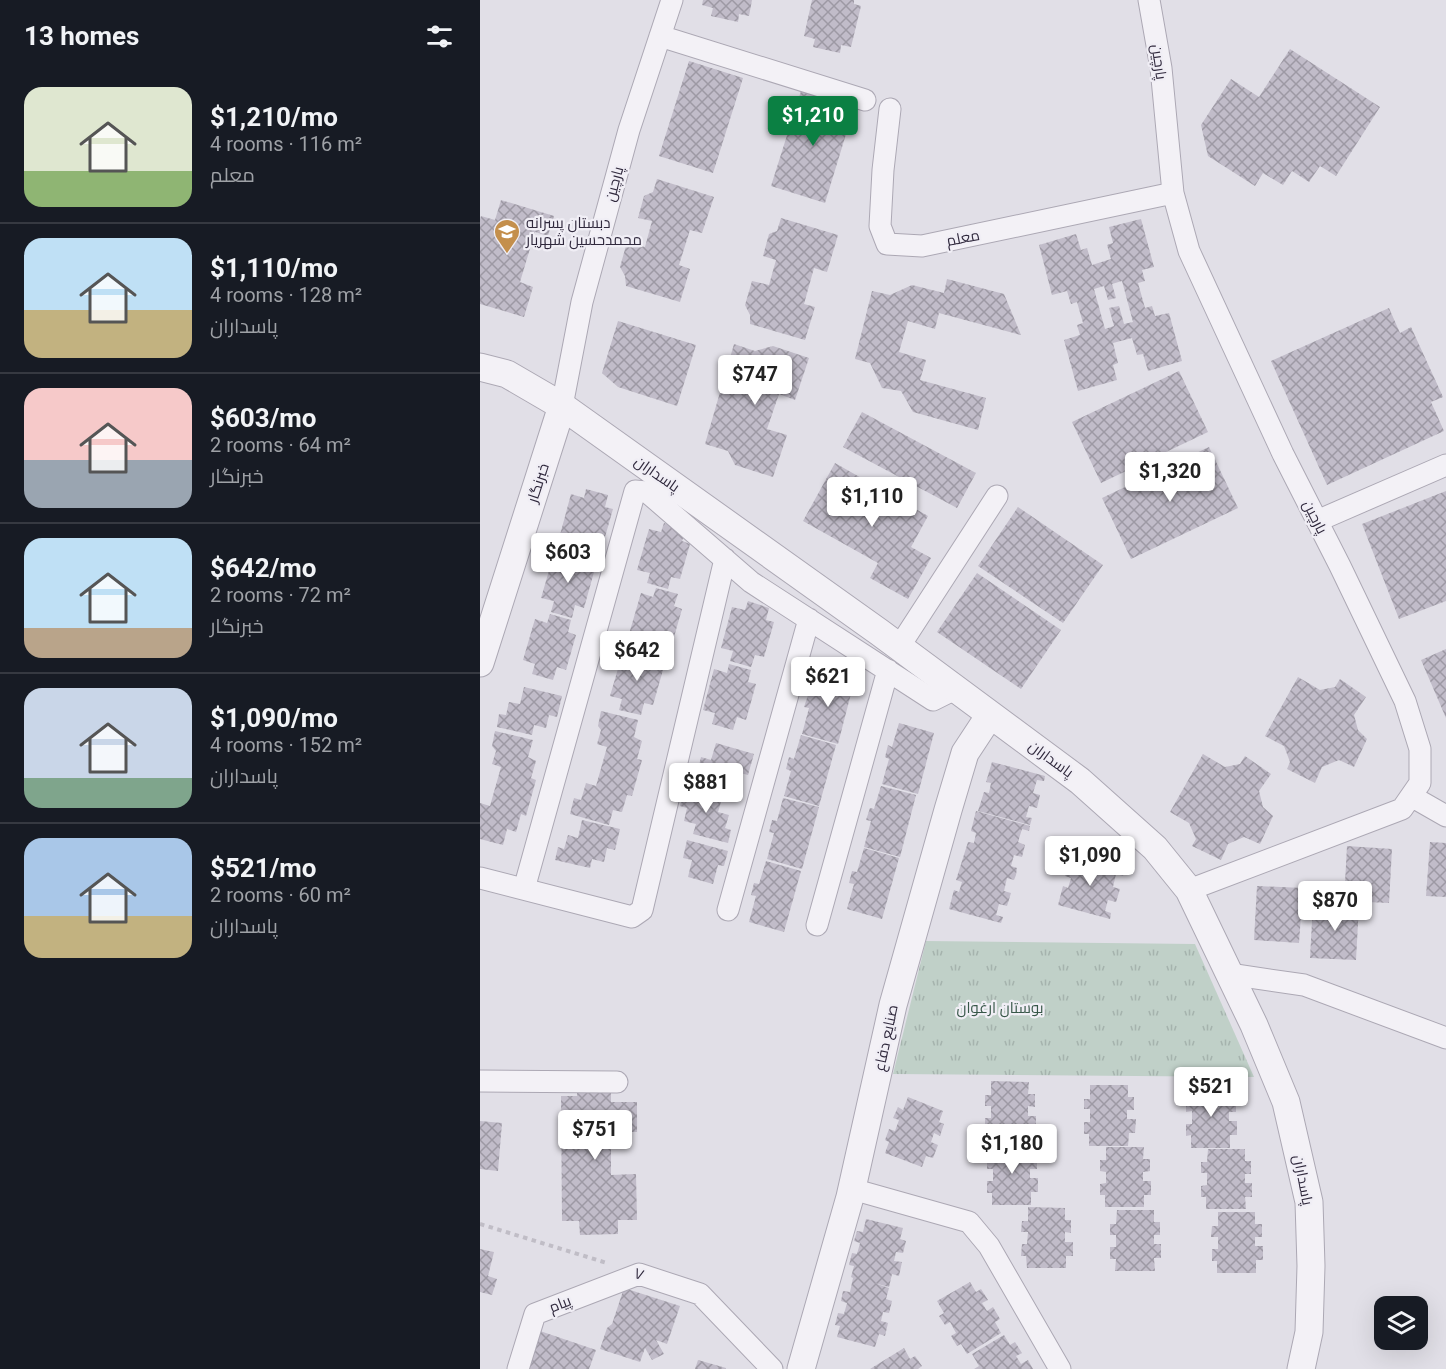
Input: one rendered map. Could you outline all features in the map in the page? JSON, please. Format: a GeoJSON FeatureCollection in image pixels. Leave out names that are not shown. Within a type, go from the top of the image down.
{"type":"FeatureCollection","features":[{"type":"Feature","properties":{"kind":"street","name":"پارچین"},"geometry":{"type":"LineString","coordinates":[[562,406],[582,302],[628,130],[672,0]]}},
{"type":"Feature","properties":{"kind":"street","name":"پارچین"},"geometry":{"type":"LineString","coordinates":[[1149,0],[1161,68],[1173,193],[1188,251],[1283,454],[1405,701],[1420,749],[1420,783],[1411,796]]}},
{"type":"Feature","properties":{"kind":"street"},"geometry":{"type":"LineString","coordinates":[[660,36],[865,100]]}},
{"type":"Feature","properties":{"kind":"street","name":"معلم"},"geometry":{"type":"LineString","coordinates":[[890,109],[880,226],[887,244],[922,246],[1173,193]]}},
{"type":"Feature","properties":{"kind":"street","name":"پاسداران"},"geometry":{"type":"LineString","coordinates":[[480,367],[507,374],[562,406],[893,658],[955,689],[1080,781],[1155,848],[1189,890],[1254,1025],[1286,1102],[1309,1202],[1311,1266],[1309,1332],[1301,1369]]}},
{"type":"Feature","properties":{"kind":"street","name":"خبرنگار"},"geometry":{"type":"LineString","coordinates":[[480,663],[562,406]]}},
{"type":"Feature","properties":{"kind":"street"},"geometry":{"type":"LineString","coordinates":[[1317,521],[1446,465]]}},
{"type":"Feature","properties":{"kind":"street"},"geometry":{"type":"LineString","coordinates":[[524,889],[635,491],[647,492],[751,582],[809,619],[893,658]]}},
{"type":"Feature","properties":{"kind":"street"},"geometry":{"type":"LineString","coordinates":[[817,925],[893,658],[997,496]]}},
{"type":"Feature","properties":{"kind":"street"},"geometry":{"type":"LineString","coordinates":[[480,878],[632,917],[642,910],[725,560]]}},
{"type":"Feature","properties":{"kind":"street"},"geometry":{"type":"LineString","coordinates":[[728,910],[809,619]]}},
{"type":"Feature","properties":{"kind":"street","name":"صنایع دفاع"},"geometry":{"type":"LineString","coordinates":[[801,1369],[852,1189],[893,1005],[948,810],[965,753],[990,715]]}},
{"type":"Feature","properties":{"kind":"street"},"geometry":{"type":"LineString","coordinates":[[1189,890],[1402,809],[1411,796],[1446,816]]}},
{"type":"Feature","properties":{"kind":"street"},"geometry":{"type":"LineString","coordinates":[[1229,974],[1304,985],[1446,1038]]}},
{"type":"Feature","properties":{"kind":"street"},"geometry":{"type":"LineString","coordinates":[[480,1081],[617,1082]]}},
{"type":"Feature","properties":{"kind":"street"},"geometry":{"type":"LineString","coordinates":[[852,1189],[969,1222],[989,1246],[1060,1369]]}},
{"type":"Feature","properties":{"kind":"street","name":"پیام"},"geometry":{"type":"LineString","coordinates":[[518,1369],[535,1314],[639,1274]]}},
{"type":"Feature","properties":{"kind":"street","name":"۷"},"geometry":{"type":"LineString","coordinates":[[639,1274],[700,1294],[772,1369]]}},
{"type":"Feature","properties":{"kind":"path","name":"۷"},"geometry":{"type":"LineString","coordinates":[[480,1224],[639,1274]]}},
{"type":"Feature","properties":{"kind":"green space","name":"بوستان ارغوان"},"geometry":{"type":"Polygon","coordinates":[[[926,941],[1195,944],[1254,1077],[893,1074],[926,941]]]}},
{"type":"Feature","properties":{"kind":"building"},"geometry":{"type":"Polygon","coordinates":[[[703,0],[752,0],[749,16],[739,14],[738,22],[711,16],[713,8],[702,5],[703,0]]]}},
{"type":"Feature","properties":{"kind":"building"},"geometry":{"type":"Polygon","coordinates":[[[812,0],[854,0],[854,4],[861,6],[851,47],[841,45],[840,53],[813,47],[815,39],[804,36],[812,0]]]}},
{"type":"Feature","properties":{"kind":"building"},"geometry":{"type":"Polygon","coordinates":[[[1290,49],[1380,107],[1336,176],[1320,166],[1309,182],[1292,171],[1283,185],[1263,173],[1255,186],[1208,156],[1201,125],[1231,79],[1259,97],[1290,49]]]}},
{"type":"Feature","properties":{"kind":"building"},"geometry":{"type":"Polygon","coordinates":[[[689,61],[743,78],[713,173],[659,156],[689,61]]]}},
{"type":"Feature","properties":{"kind":"building"},"geometry":{"type":"Polygon","coordinates":[[[801,91],[854,108],[825,203],[771,186],[801,91]]]}},
{"type":"Feature","properties":{"kind":"building"},"geometry":{"type":"Polygon","coordinates":[[[657,179],[714,197],[702,233],[690,230],[679,265],[690,269],[680,302],[626,286],[625,276],[620,267],[627,242],[645,247],[652,221],[638,218],[644,196],[653,192],[657,179]]]}},
{"type":"Feature","properties":{"kind":"building"},"geometry":{"type":"Polygon","coordinates":[[[501,200],[554,216],[548,236],[535,232],[520,282],[533,287],[524,317],[480,304],[480,219],[481,216],[495,220],[501,200]]]}},
{"type":"Feature","properties":{"kind":"building"},"geometry":{"type":"Polygon","coordinates":[[[781,218],[838,235],[827,272],[814,268],[804,304],[815,307],[805,340],[750,324],[750,315],[745,305],[752,281],[769,285],[776,260],[763,256],[769,234],[777,231],[781,218]]]}},
{"type":"Feature","properties":{"kind":"building"},"geometry":{"type":"Polygon","coordinates":[[[1141,219],[1154,267],[1142,270],[1145,281],[1138,283],[1145,308],[1152,306],[1155,316],[1169,313],[1182,361],[1148,371],[1143,354],[1137,355],[1132,338],[1113,343],[1118,363],[1113,365],[1117,380],[1078,391],[1064,340],[1080,335],[1077,325],[1083,323],[1077,302],[1071,304],[1067,291],[1052,295],[1039,245],[1076,234],[1081,250],[1087,248],[1092,265],[1111,259],[1107,245],[1113,243],[1109,227],[1141,219]],[[1122,281],[1112,284],[1116,298],[1108,300],[1104,286],[1094,289],[1105,329],[1114,326],[1109,308],[1119,306],[1124,324],[1133,322],[1122,281]]]}},
{"type":"Feature","properties":{"kind":"building"},"geometry":{"type":"Polygon","coordinates":[[[947,279],[1004,294],[1021,335],[939,313],[935,329],[908,321],[899,352],[926,360],[920,380],[986,398],[978,430],[913,412],[901,391],[882,388],[870,363],[855,359],[872,291],[890,295],[912,285],[944,293],[947,279]]]}},
{"type":"Feature","properties":{"kind":"building"},"geometry":{"type":"Polygon","coordinates":[[[1389,308],[1400,333],[1411,327],[1443,397],[1431,402],[1444,431],[1327,485],[1271,361],[1389,308]]]}},
{"type":"Feature","properties":{"kind":"building"},"geometry":{"type":"Polygon","coordinates":[[[618,321],[696,345],[677,406],[618,387],[602,373],[618,321]]]}},
{"type":"Feature","properties":{"kind":"building"},"geometry":{"type":"Polygon","coordinates":[[[734,344],[755,351],[773,346],[809,358],[795,400],[779,394],[767,429],[787,435],[773,477],[735,465],[728,451],[705,444],[734,344]]]}},
{"type":"Feature","properties":{"kind":"building"},"geometry":{"type":"Polygon","coordinates":[[[1179,371],[1208,432],[1101,483],[1072,422],[1179,371]]]}},
{"type":"Feature","properties":{"kind":"building"},"geometry":{"type":"Polygon","coordinates":[[[862,412],[976,473],[957,508],[843,447],[862,412]]]}},
{"type":"Feature","properties":{"kind":"building"},"geometry":{"type":"Polygon","coordinates":[[[1209,447],[1238,508],[1131,559],[1102,498],[1209,447]]]}},
{"type":"Feature","properties":{"kind":"building"},"geometry":{"type":"Polygon","coordinates":[[[835,463],[928,516],[911,547],[931,558],[908,599],[870,578],[878,563],[803,521],[835,463]]]}},
{"type":"Feature","properties":{"kind":"building"},"geometry":{"type":"Polygon","coordinates":[[[586,489],[608,495],[605,507],[613,509],[603,544],[594,542],[590,555],[569,549],[572,538],[560,535],[571,494],[584,498],[586,489]]]}},
{"type":"Feature","properties":{"kind":"building"},"geometry":{"type":"Polygon","coordinates":[[[1446,491],[1446,601],[1399,619],[1362,524],[1446,491]]]}},
{"type":"Feature","properties":{"kind":"building"},"geometry":{"type":"Polygon","coordinates":[[[1018,507],[1103,565],[1063,623],[978,566],[1018,507]]]}},
{"type":"Feature","properties":{"kind":"building"},"geometry":{"type":"Polygon","coordinates":[[[664,523],[686,530],[682,541],[690,544],[680,579],[671,577],[668,589],[647,583],[650,573],[637,570],[649,529],[661,532],[664,523]]]}},
{"type":"Feature","properties":{"kind":"building"},"geometry":{"type":"Polygon","coordinates":[[[568,552],[590,558],[586,570],[594,572],[584,608],[575,605],[572,618],[551,612],[554,601],[541,598],[553,557],[565,561],[568,552]]]}},
{"type":"Feature","properties":{"kind":"building"},"geometry":{"type":"Polygon","coordinates":[[[977,573],[1061,630],[1021,689],[937,632],[977,573]]]}},
{"type":"Feature","properties":{"kind":"building"},"geometry":{"type":"Polygon","coordinates":[[[656,588],[678,594],[674,606],[682,609],[672,644],[663,641],[660,654],[639,648],[642,638],[629,634],[641,593],[653,597],[656,588]]]}},
{"type":"Feature","properties":{"kind":"building"},"geometry":{"type":"Polygon","coordinates":[[[748,601],[769,608],[766,620],[774,622],[764,657],[755,655],[751,667],[730,661],[733,651],[721,648],[732,607],[745,610],[748,601]]]}},
{"type":"Feature","properties":{"kind":"building"},"geometry":{"type":"Polygon","coordinates":[[[550,614],[571,620],[568,632],[576,635],[566,670],[557,667],[553,680],[532,674],[535,664],[523,660],[535,619],[547,623],[550,614]]]}},
{"type":"Feature","properties":{"kind":"building"},"geometry":{"type":"Polygon","coordinates":[[[637,649],[659,656],[655,668],[663,670],[653,705],[644,703],[641,715],[619,710],[622,699],[610,696],[622,655],[635,658],[637,649]]]}},
{"type":"Feature","properties":{"kind":"building"},"geometry":{"type":"Polygon","coordinates":[[[1446,649],[1446,718],[1421,660],[1446,649]]]}},
{"type":"Feature","properties":{"kind":"building"},"geometry":{"type":"Polygon","coordinates":[[[729,664],[751,670],[748,682],[756,684],[746,720],[737,717],[733,730],[712,724],[715,713],[703,710],[714,669],[727,673],[729,664]]]}},
{"type":"Feature","properties":{"kind":"building"},"geometry":{"type":"Polygon","coordinates":[[[819,673],[854,682],[838,744],[802,734],[809,708],[804,707],[808,695],[812,696],[819,673]]]}},
{"type":"Feature","properties":{"kind":"building"},"geometry":{"type":"Polygon","coordinates":[[[1298,677],[1320,690],[1335,687],[1340,679],[1366,697],[1354,715],[1358,730],[1367,739],[1354,767],[1339,760],[1322,767],[1315,783],[1287,769],[1290,762],[1284,746],[1265,736],[1298,677]]]}},
{"type":"Feature","properties":{"kind":"building"},"geometry":{"type":"Polygon","coordinates":[[[524,687],[562,696],[557,717],[549,715],[546,728],[534,725],[532,735],[497,727],[499,714],[506,715],[509,702],[520,704],[524,687]]]}},
{"type":"Feature","properties":{"kind":"building"},"geometry":{"type":"Polygon","coordinates":[[[601,711],[638,720],[634,737],[642,741],[637,759],[642,760],[632,796],[627,795],[622,812],[613,810],[609,825],[570,814],[574,798],[581,800],[586,783],[596,786],[607,747],[597,744],[601,730],[598,726],[601,711]]]}},
{"type":"Feature","properties":{"kind":"building"},"geometry":{"type":"Polygon","coordinates":[[[899,723],[934,733],[918,794],[882,784],[889,759],[885,757],[888,745],[892,747],[899,723]]]}},
{"type":"Feature","properties":{"kind":"building"},"geometry":{"type":"Polygon","coordinates":[[[495,731],[533,740],[528,757],[536,761],[531,778],[536,780],[526,816],[521,814],[516,832],[507,829],[503,845],[480,839],[480,803],[490,806],[501,767],[492,764],[496,751],[492,746],[495,731]]]}},
{"type":"Feature","properties":{"kind":"building"},"geometry":{"type":"Polygon","coordinates":[[[801,735],[836,745],[819,806],[784,796],[791,771],[786,769],[789,757],[794,759],[801,735]]]}},
{"type":"Feature","properties":{"kind":"building"},"geometry":{"type":"Polygon","coordinates":[[[716,743],[754,754],[748,775],[740,773],[737,785],[725,782],[722,791],[688,782],[691,769],[698,770],[701,757],[711,760],[716,743]]]}},
{"type":"Feature","properties":{"kind":"building"},"geometry":{"type":"Polygon","coordinates":[[[1203,754],[1225,767],[1240,764],[1245,756],[1271,774],[1259,791],[1263,807],[1273,816],[1260,844],[1244,837],[1228,844],[1221,860],[1192,846],[1196,839],[1189,823],[1170,812],[1203,754]]]}},
{"type":"Feature","properties":{"kind":"building"},"geometry":{"type":"Polygon","coordinates":[[[992,762],[1045,776],[1044,781],[1037,780],[1033,793],[1040,795],[1037,808],[1029,806],[1026,817],[1032,818],[1030,825],[978,811],[984,792],[989,793],[991,783],[986,782],[992,762]]]}},
{"type":"Feature","properties":{"kind":"building"},"geometry":{"type":"Polygon","coordinates":[[[685,785],[723,795],[718,812],[729,815],[725,828],[731,830],[728,843],[693,834],[696,824],[684,821],[687,808],[680,806],[685,785]]]}},
{"type":"Feature","properties":{"kind":"building"},"geometry":{"type":"Polygon","coordinates":[[[881,786],[916,795],[900,857],[864,847],[871,821],[866,820],[870,808],[874,809],[881,786]]]}},
{"type":"Feature","properties":{"kind":"building"},"geometry":{"type":"Polygon","coordinates":[[[783,798],[819,807],[802,869],[767,859],[774,833],[769,832],[772,820],[777,821],[783,798]]]}},
{"type":"Feature","properties":{"kind":"building"},"geometry":{"type":"Polygon","coordinates":[[[976,811],[1030,826],[1029,831],[1022,829],[1018,842],[1025,845],[1022,857],[1014,855],[1011,866],[1017,868],[1014,880],[1007,878],[1004,891],[1011,893],[1007,906],[999,904],[996,915],[1003,917],[1001,923],[949,909],[954,890],[959,892],[962,882],[956,880],[968,842],[974,843],[976,833],[971,831],[976,811]]]}},
{"type":"Feature","properties":{"kind":"building"},"geometry":{"type":"Polygon","coordinates":[[[582,820],[620,829],[615,850],[607,848],[604,862],[592,859],[590,868],[555,860],[558,847],[564,849],[568,835],[578,838],[582,820]]]}},
{"type":"Feature","properties":{"kind":"building"},"geometry":{"type":"Polygon","coordinates":[[[687,840],[728,851],[724,866],[718,865],[713,884],[688,877],[692,860],[683,858],[687,840]]]}},
{"type":"Feature","properties":{"kind":"building"},"geometry":{"type":"Polygon","coordinates":[[[1430,842],[1446,843],[1446,897],[1426,896],[1430,842]]]}},
{"type":"Feature","properties":{"kind":"building"},"geometry":{"type":"Polygon","coordinates":[[[1347,846],[1392,849],[1389,903],[1344,901],[1347,846]]]}},
{"type":"Feature","properties":{"kind":"building"},"geometry":{"type":"Polygon","coordinates":[[[864,848],[899,858],[882,919],[847,909],[854,884],[849,883],[852,871],[857,872],[864,848]]]}},
{"type":"Feature","properties":{"kind":"building"},"geometry":{"type":"Polygon","coordinates":[[[1071,856],[1125,871],[1123,876],[1116,874],[1113,887],[1120,889],[1116,902],[1108,900],[1105,911],[1111,913],[1110,919],[1058,905],[1063,886],[1068,888],[1071,878],[1065,876],[1071,856]]]}},
{"type":"Feature","properties":{"kind":"building"},"geometry":{"type":"Polygon","coordinates":[[[766,861],[801,871],[784,932],[749,922],[756,896],[751,895],[754,883],[759,884],[766,861]]]}},
{"type":"Feature","properties":{"kind":"building"},"geometry":{"type":"Polygon","coordinates":[[[1257,886],[1303,888],[1299,943],[1254,940],[1257,886]]]}},
{"type":"Feature","properties":{"kind":"building"},"geometry":{"type":"Polygon","coordinates":[[[1313,903],[1359,905],[1356,960],[1310,958],[1313,903]]]}},
{"type":"Feature","properties":{"kind":"building"},"geometry":{"type":"Polygon","coordinates":[[[991,1081],[1029,1082],[1028,1094],[1035,1094],[1035,1107],[1028,1106],[1028,1116],[1036,1116],[1036,1129],[1029,1130],[1029,1142],[990,1142],[990,1130],[985,1130],[985,1118],[991,1118],[991,1106],[985,1106],[985,1095],[991,1095],[991,1081]]]}},
{"type":"Feature","properties":{"kind":"building"},"geometry":{"type":"Polygon","coordinates":[[[577,1085],[611,1085],[611,1102],[637,1102],[637,1132],[611,1132],[611,1175],[636,1174],[637,1220],[618,1220],[618,1234],[580,1235],[579,1221],[562,1221],[561,1096],[577,1096],[577,1085]]]}},
{"type":"Feature","properties":{"kind":"building"},"geometry":{"type":"Polygon","coordinates":[[[1090,1085],[1128,1085],[1128,1097],[1134,1097],[1134,1110],[1127,1110],[1127,1119],[1136,1119],[1135,1133],[1129,1133],[1128,1146],[1089,1146],[1089,1134],[1084,1134],[1084,1122],[1090,1122],[1090,1109],[1084,1109],[1084,1099],[1090,1099],[1090,1085]]]}},
{"type":"Feature","properties":{"kind":"building"},"geometry":{"type":"Polygon","coordinates":[[[1192,1087],[1229,1087],[1229,1099],[1236,1099],[1236,1112],[1229,1112],[1229,1121],[1237,1121],[1237,1135],[1230,1135],[1230,1148],[1191,1148],[1191,1135],[1186,1136],[1186,1124],[1192,1124],[1192,1111],[1186,1112],[1186,1101],[1192,1101],[1192,1087]]]}},
{"type":"Feature","properties":{"kind":"building"},"geometry":{"type":"Polygon","coordinates":[[[908,1097],[943,1111],[939,1122],[944,1124],[940,1136],[934,1133],[931,1142],[938,1145],[933,1158],[926,1156],[922,1167],[885,1153],[889,1142],[885,1140],[889,1129],[895,1131],[899,1120],[893,1118],[898,1107],[903,1110],[908,1097]]]}},
{"type":"Feature","properties":{"kind":"building"},"geometry":{"type":"Polygon","coordinates":[[[480,1121],[502,1123],[498,1171],[480,1169],[480,1121]]]}},
{"type":"Feature","properties":{"kind":"building"},"geometry":{"type":"Polygon","coordinates":[[[993,1144],[1031,1144],[1031,1156],[1037,1156],[1037,1169],[1030,1169],[1030,1178],[1038,1178],[1038,1192],[1031,1192],[1031,1205],[992,1205],[992,1193],[987,1193],[987,1181],[993,1181],[993,1169],[987,1169],[987,1158],[993,1158],[993,1144]]]}},
{"type":"Feature","properties":{"kind":"building"},"geometry":{"type":"Polygon","coordinates":[[[1106,1147],[1144,1147],[1143,1159],[1150,1159],[1150,1171],[1143,1172],[1143,1181],[1151,1181],[1151,1195],[1144,1195],[1144,1207],[1105,1207],[1105,1195],[1100,1195],[1100,1184],[1106,1183],[1106,1172],[1100,1171],[1100,1160],[1106,1160],[1106,1147]]]}},
{"type":"Feature","properties":{"kind":"building"},"geometry":{"type":"Polygon","coordinates":[[[1208,1149],[1245,1149],[1245,1161],[1251,1161],[1251,1174],[1245,1174],[1245,1183],[1252,1183],[1252,1197],[1245,1197],[1246,1209],[1206,1209],[1206,1197],[1201,1197],[1201,1186],[1207,1185],[1207,1173],[1201,1173],[1201,1162],[1207,1162],[1208,1149]]]}},
{"type":"Feature","properties":{"kind":"building"},"geometry":{"type":"Polygon","coordinates":[[[1028,1207],[1065,1208],[1065,1220],[1071,1220],[1071,1233],[1065,1232],[1065,1242],[1073,1242],[1073,1256],[1066,1256],[1066,1268],[1027,1268],[1026,1256],[1021,1256],[1022,1244],[1027,1244],[1028,1232],[1021,1232],[1022,1221],[1028,1221],[1028,1207]]]}},
{"type":"Feature","properties":{"kind":"building"},"geometry":{"type":"Polygon","coordinates":[[[1117,1210],[1154,1210],[1154,1222],[1160,1222],[1160,1235],[1154,1235],[1154,1244],[1161,1244],[1161,1258],[1154,1258],[1155,1271],[1115,1271],[1116,1259],[1110,1259],[1110,1247],[1116,1247],[1116,1235],[1110,1235],[1110,1224],[1116,1224],[1117,1210]]]}},
{"type":"Feature","properties":{"kind":"building"},"geometry":{"type":"Polygon","coordinates":[[[1218,1212],[1255,1212],[1255,1224],[1262,1224],[1262,1237],[1255,1237],[1255,1246],[1263,1246],[1263,1260],[1256,1260],[1256,1273],[1217,1273],[1217,1261],[1212,1261],[1212,1249],[1218,1249],[1218,1237],[1211,1237],[1212,1226],[1218,1226],[1218,1212]]]}},
{"type":"Feature","properties":{"kind":"building"},"geometry":{"type":"Polygon","coordinates":[[[866,1219],[903,1228],[900,1239],[906,1241],[903,1253],[896,1252],[894,1261],[902,1262],[899,1276],[892,1274],[889,1287],[874,1283],[889,1288],[886,1299],[892,1301],[889,1313],[883,1312],[881,1321],[888,1323],[885,1336],[879,1334],[875,1347],[837,1337],[840,1326],[835,1325],[838,1313],[844,1314],[847,1303],[841,1301],[843,1291],[850,1292],[854,1266],[849,1265],[852,1253],[857,1254],[860,1243],[854,1241],[857,1231],[863,1232],[866,1219]]]}},
{"type":"Feature","properties":{"kind":"building"},"geometry":{"type":"Polygon","coordinates":[[[480,1249],[494,1252],[488,1276],[497,1279],[492,1295],[480,1292],[480,1249]]]}},
{"type":"Feature","properties":{"kind":"building"},"geometry":{"type":"Polygon","coordinates":[[[970,1282],[976,1292],[981,1289],[988,1300],[982,1303],[987,1311],[993,1307],[1000,1319],[995,1322],[1001,1333],[967,1354],[961,1344],[957,1346],[951,1336],[956,1333],[950,1322],[945,1325],[939,1316],[944,1313],[937,1301],[970,1282]]]}},
{"type":"Feature","properties":{"kind":"building"},"geometry":{"type":"Polygon","coordinates":[[[624,1288],[680,1306],[667,1344],[656,1340],[664,1354],[652,1360],[645,1348],[640,1362],[600,1349],[607,1328],[612,1324],[624,1288]]]}},
{"type":"Feature","properties":{"kind":"building"},"geometry":{"type":"Polygon","coordinates":[[[540,1331],[596,1350],[589,1369],[527,1369],[540,1331]]]}},
{"type":"Feature","properties":{"kind":"building"},"geometry":{"type":"Polygon","coordinates":[[[1004,1335],[1010,1345],[1015,1342],[1022,1353],[1016,1356],[1021,1364],[1028,1360],[1033,1369],[974,1369],[979,1366],[972,1354],[1004,1335]]]}},
{"type":"Feature","properties":{"kind":"building"},"geometry":{"type":"Polygon","coordinates":[[[904,1348],[910,1359],[915,1356],[922,1366],[918,1369],[870,1369],[904,1348]]]}},
{"type":"Feature","properties":{"kind":"building"},"geometry":{"type":"Polygon","coordinates":[[[698,1360],[726,1368],[726,1369],[695,1369],[698,1360]]]}},
{"type":"Feature","properties":{"kind":"place","name":"دبستان پسرانه محمدحسین شهریار"},"geometry":{"type":"Point","coordinates":[507,255]}}]}
